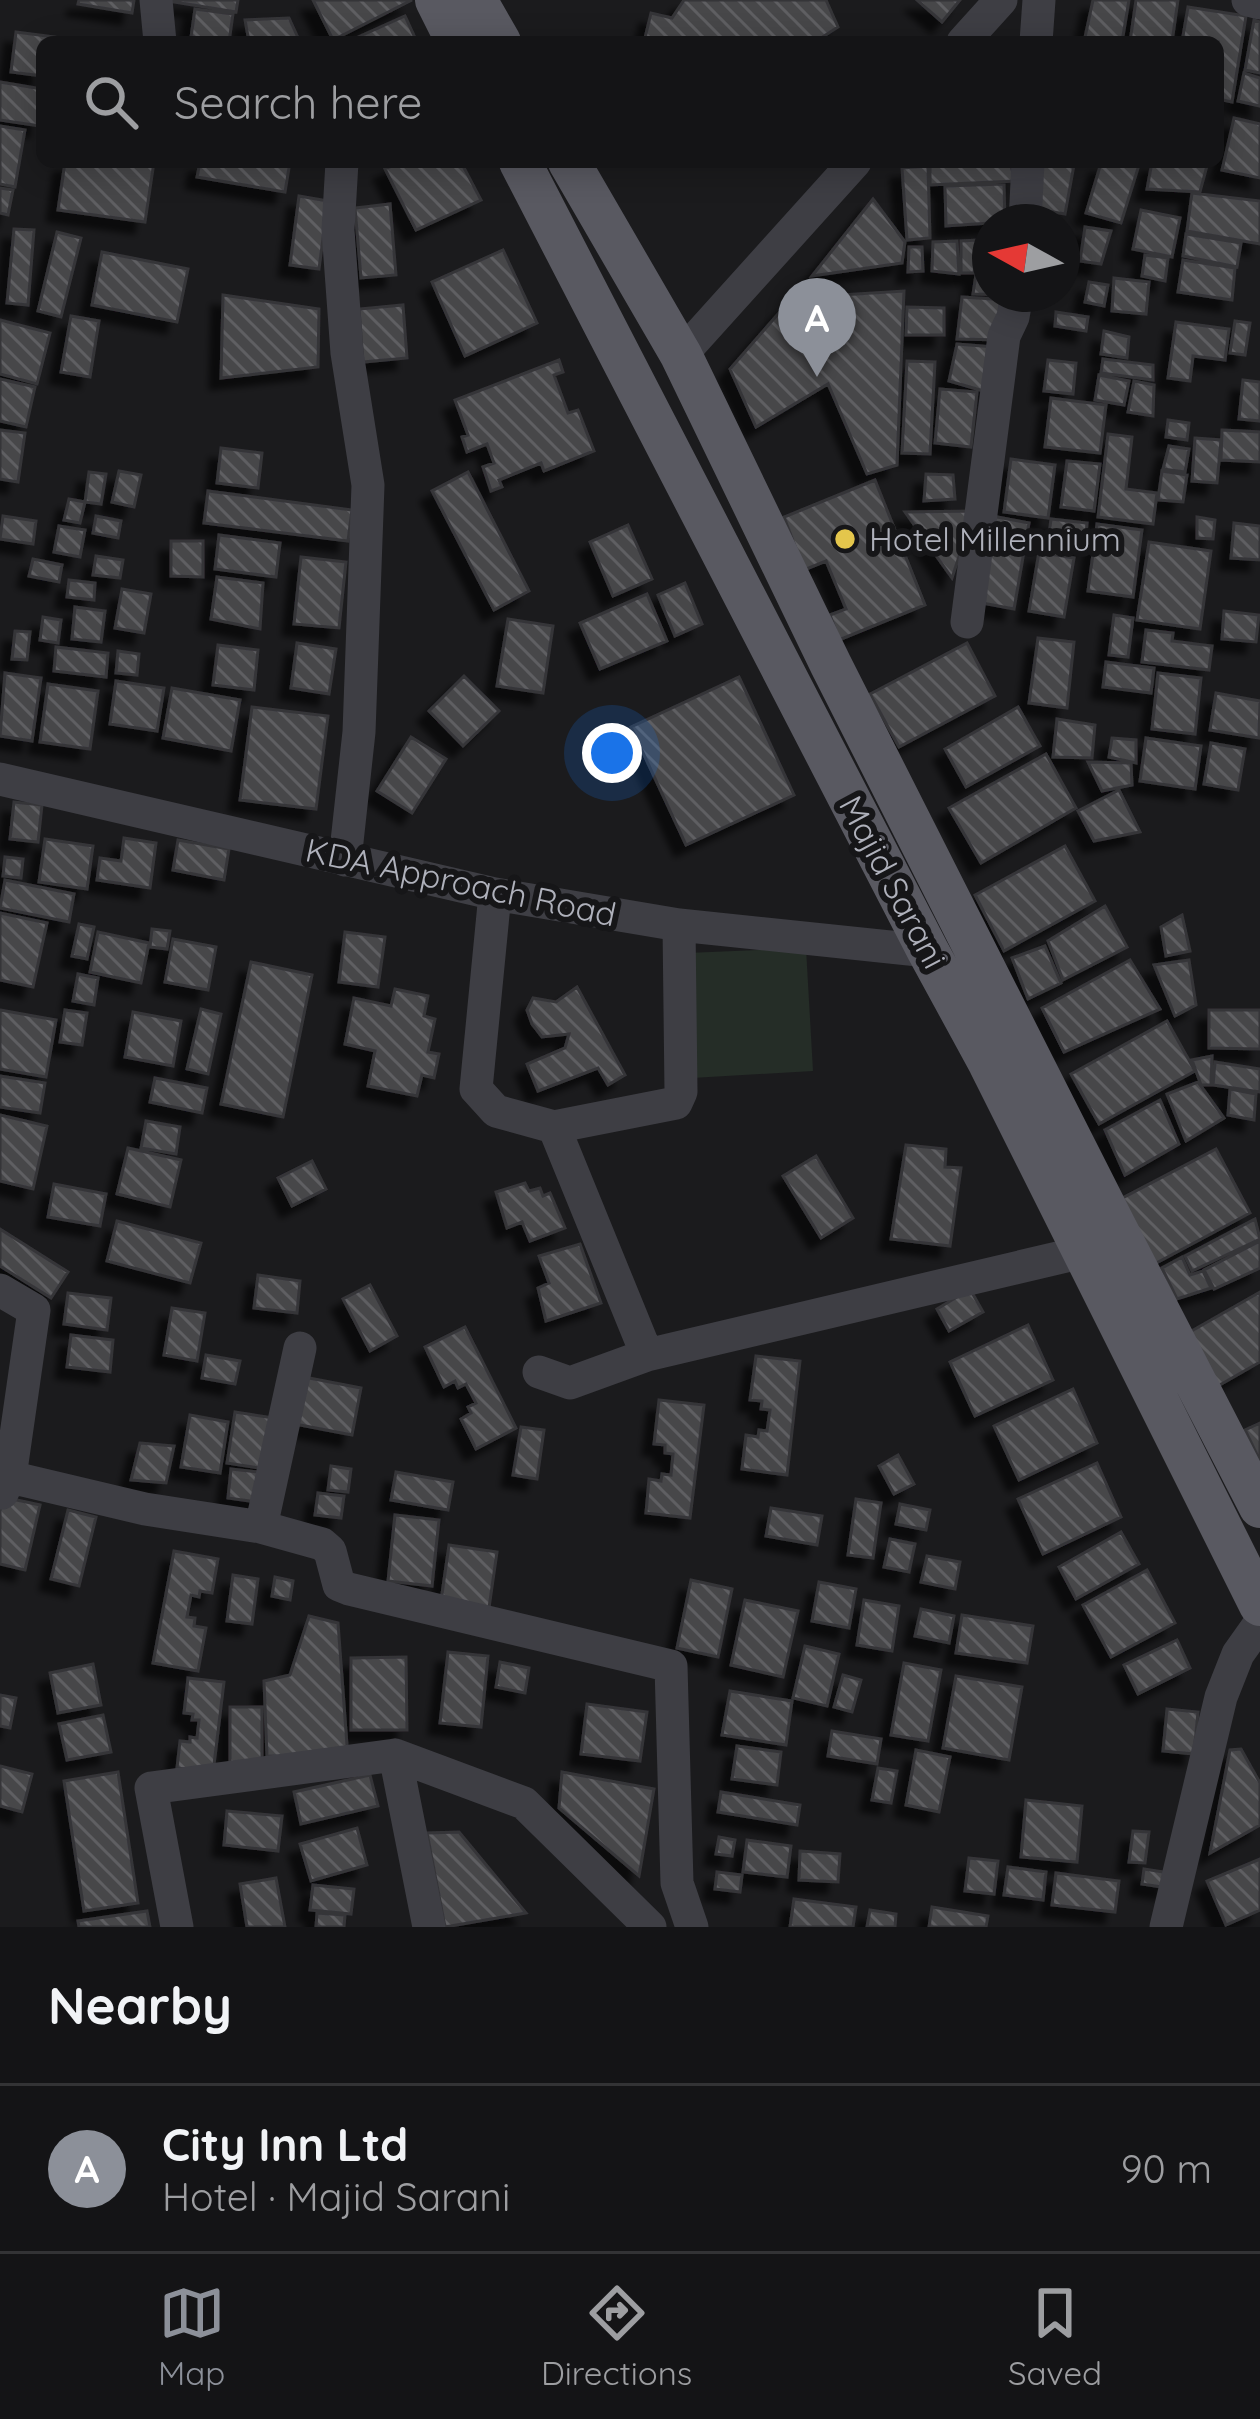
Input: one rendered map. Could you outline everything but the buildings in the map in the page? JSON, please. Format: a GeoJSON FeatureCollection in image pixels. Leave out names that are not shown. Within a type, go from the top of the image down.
{"type":"FeatureCollection","features":[{"type":"Feature","properties":{"kind":"main road"},"geometry":{"type":"LineString","coordinates":[[436,0],[455,36]]}},
{"type":"Feature","properties":{"kind":"main road"},"geometry":{"type":"LineString","coordinates":[[476,0],[497,36]]}},
{"type":"Feature","properties":{"kind":"main road","name":"Majid Sarani"},"geometry":{"type":"LineString","coordinates":[[523,168],[989,1063],[1260,1605]]}},
{"type":"Feature","properties":{"kind":"main road","name":"Majid Sarani"},"geometry":{"type":"LineString","coordinates":[[572,168],[681,355],[842,686],[1260,1507]]}},
{"type":"Feature","properties":{"kind":"street"},"geometry":{"type":"LineString","coordinates":[[155,0],[159,36]]}},
{"type":"Feature","properties":{"kind":"street"},"geometry":{"type":"LineString","coordinates":[[968,36],[1001,0]]}},
{"type":"Feature","properties":{"kind":"street"},"geometry":{"type":"LineString","coordinates":[[1037,36],[1040,0]]}},
{"type":"Feature","properties":{"kind":"street"},"geometry":{"type":"LineString","coordinates":[[1248,0],[1260,3]]}},
{"type":"Feature","properties":{"kind":"street"},"geometry":{"type":"LineString","coordinates":[[342,168],[338,230],[347,353],[368,485],[359,733],[345,860]]}},
{"type":"Feature","properties":{"kind":"street"},"geometry":{"type":"LineString","coordinates":[[681,355],[850,168]]}},
{"type":"Feature","properties":{"kind":"street"},"geometry":{"type":"LineString","coordinates":[[1026,204],[1028,168]]}},
{"type":"Feature","properties":{"kind":"street"},"geometry":{"type":"LineString","coordinates":[[968,622],[1004,336],[1014,312]]}},
{"type":"Feature","properties":{"kind":"street","name":"KDA Approach Road"},"geometry":{"type":"LineString","coordinates":[[0,778],[495,894],[679,925],[928,951]]}},
{"type":"Feature","properties":{"kind":"street"},"geometry":{"type":"LineString","coordinates":[[495,894],[476,1089],[496,1111],[554,1127],[676,1102],[682,1092],[679,925]]}},
{"type":"Feature","properties":{"kind":"street"},"geometry":{"type":"LineString","coordinates":[[554,1127],[646,1354]]}},
{"type":"Feature","properties":{"kind":"street"},"geometry":{"type":"LineString","coordinates":[[539,1372],[570,1383],[646,1354],[1083,1252]]}},
{"type":"Feature","properties":{"kind":"street"},"geometry":{"type":"LineString","coordinates":[[0,1290],[34,1310],[5,1487],[261,1527],[322,1544],[330,1551],[339,1585],[349,1589],[671,1666],[677,1882],[692,1927]]}},
{"type":"Feature","properties":{"kind":"street"},"geometry":{"type":"LineString","coordinates":[[261,1527],[300,1348]]}},
{"type":"Feature","properties":{"kind":"street"},"geometry":{"type":"LineString","coordinates":[[1166,1927],[1221,1697],[1238,1654],[1260,1623]]}},
{"type":"Feature","properties":{"kind":"street"},"geometry":{"type":"LineString","coordinates":[[395,1755],[430,1927]]}},
{"type":"Feature","properties":{"kind":"street"},"geometry":{"type":"LineString","coordinates":[[177,1927],[151,1788],[395,1755],[524,1803],[650,1927]]}},
{"type":"Feature","properties":{"kind":"shaded area"},"geometry":{"type":"Polygon","coordinates":[[[806,948],[813,1071],[692,1078],[687,953],[806,948]]]}},
{"type":"Feature","properties":{"kind":"place","name":"City Inn Ltd"},"geometry":{"type":"Point","coordinates":[817,377]}},
{"type":"Feature","properties":{"kind":"place","name":"Hotel Millennium"},"geometry":{"type":"Point","coordinates":[845,539]}}]}
